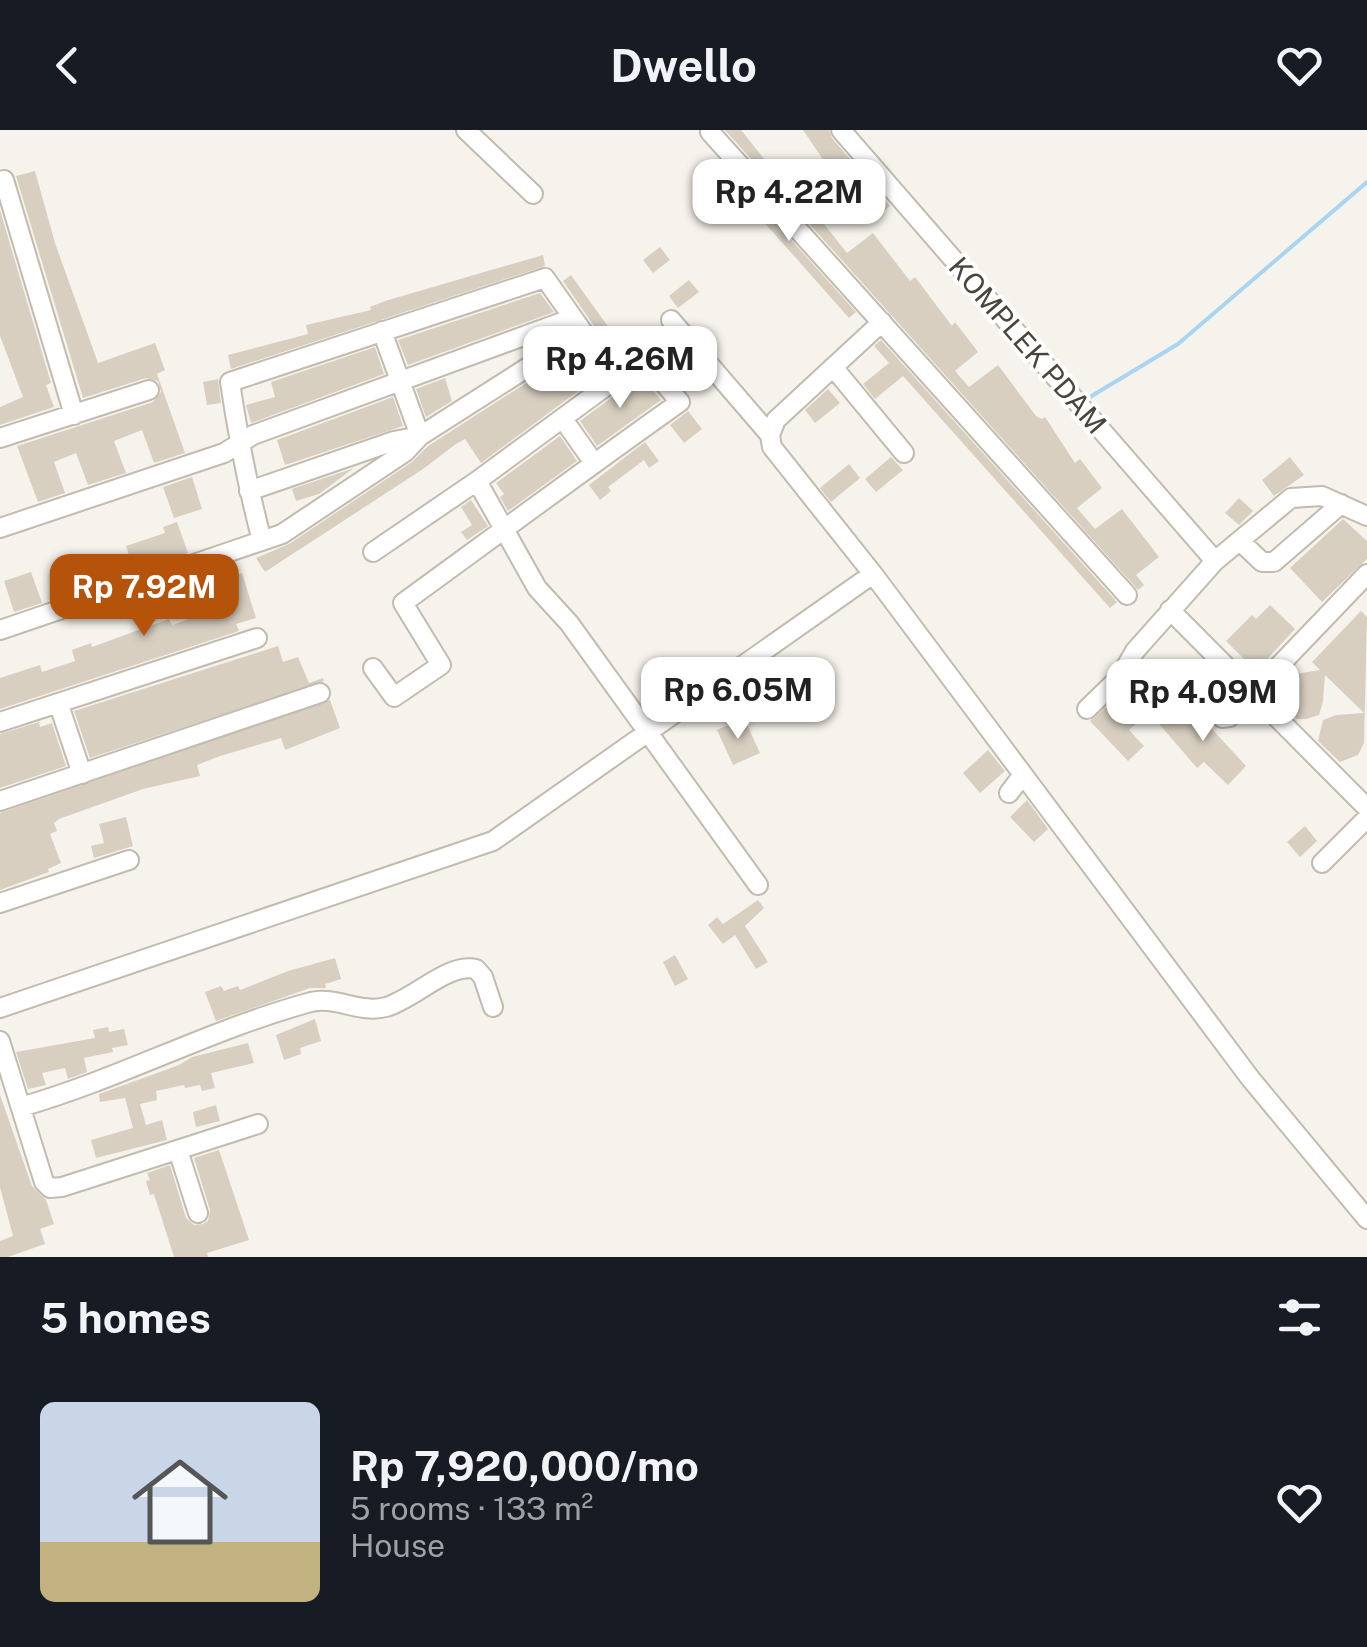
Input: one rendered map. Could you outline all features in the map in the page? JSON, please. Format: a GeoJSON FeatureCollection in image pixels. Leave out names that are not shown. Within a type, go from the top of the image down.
{"type":"FeatureCollection","features":[{"type":"Feature","properties":{"kind":"street"},"geometry":{"type":"LineString","coordinates":[[466,130],[533,194]]}},
{"type":"Feature","properties":{"kind":"street","name":"KOMPLEK PDAM"},"geometry":{"type":"LineString","coordinates":[[841,130],[1216,561]]}},
{"type":"Feature","properties":{"kind":"street"},"geometry":{"type":"LineString","coordinates":[[710,132],[1127,594]]}},
{"type":"Feature","properties":{"kind":"street"},"geometry":{"type":"LineString","coordinates":[[4,180],[74,416]]}},
{"type":"Feature","properties":{"kind":"street"},"geometry":{"type":"LineString","coordinates":[[0,630],[262,541],[282,534],[405,452],[420,436],[583,332],[544,278],[230,382],[239,444],[262,541]]}},
{"type":"Feature","properties":{"kind":"street"},"geometry":{"type":"LineString","coordinates":[[0,528],[224,453],[253,435],[573,318]]}},
{"type":"Feature","properties":{"kind":"street"},"geometry":{"type":"LineString","coordinates":[[671,320],[770,434]]}},
{"type":"Feature","properties":{"kind":"street"},"geometry":{"type":"LineString","coordinates":[[882,322],[776,420],[770,434],[772,447],[873,574],[1250,1078],[1367,1219]]}},
{"type":"Feature","properties":{"kind":"street"},"geometry":{"type":"LineString","coordinates":[[382,331],[420,436]]}},
{"type":"Feature","properties":{"kind":"street"},"geometry":{"type":"LineString","coordinates":[[372,552],[478,481],[643,358],[680,402],[403,603],[441,665],[394,697],[373,668]]}},
{"type":"Feature","properties":{"kind":"street"},"geometry":{"type":"LineString","coordinates":[[833,367],[904,453]]}},
{"type":"Feature","properties":{"kind":"street"},"geometry":{"type":"LineString","coordinates":[[0,438],[150,390]]}},
{"type":"Feature","properties":{"kind":"street"},"geometry":{"type":"LineString","coordinates":[[563,419],[594,463]]}},
{"type":"Feature","properties":{"kind":"street"},"geometry":{"type":"LineString","coordinates":[[249,491],[420,436]]}},
{"type":"Feature","properties":{"kind":"street"},"geometry":{"type":"LineString","coordinates":[[478,481],[537,588],[570,622],[758,885]]}},
{"type":"Feature","properties":{"kind":"street"},"geometry":{"type":"LineString","coordinates":[[1087,709],[1120,677],[1136,651],[1216,561],[1291,498],[1316,496],[1367,516]]}},
{"type":"Feature","properties":{"kind":"street"},"geometry":{"type":"LineString","coordinates":[[1241,542],[1262,562],[1274,562],[1342,504]]}},
{"type":"Feature","properties":{"kind":"street"},"geometry":{"type":"LineString","coordinates":[[0,1008],[487,844],[873,574]]}},
{"type":"Feature","properties":{"kind":"street"},"geometry":{"type":"LineString","coordinates":[[1120,677],[1156,706],[1164,706],[1185,692],[1194,692],[1222,718],[1239,711],[1367,574]]}},
{"type":"Feature","properties":{"kind":"street"},"geometry":{"type":"LineString","coordinates":[[1170,610],[1367,808]]}},
{"type":"Feature","properties":{"kind":"street"},"geometry":{"type":"LineString","coordinates":[[0,722],[257,638]]}},
{"type":"Feature","properties":{"kind":"street"},"geometry":{"type":"LineString","coordinates":[[0,802],[320,694]]}},
{"type":"Feature","properties":{"kind":"street"},"geometry":{"type":"LineString","coordinates":[[59,704],[82,774]]}},
{"type":"Feature","properties":{"kind":"street"},"geometry":{"type":"LineString","coordinates":[[1009,793],[1022,776]]}},
{"type":"Feature","properties":{"kind":"street"},"geometry":{"type":"LineString","coordinates":[[1322,863],[1367,818]]}},
{"type":"Feature","properties":{"kind":"street"},"geometry":{"type":"LineString","coordinates":[[0,903],[130,860]]}},
{"type":"Feature","properties":{"kind":"street"},"geometry":{"type":"LineString","coordinates":[[20,1107],[76,1091],[126,1068],[315,1001],[359,1010],[383,1008],[402,1002],[458,969],[476,970],[492,1007]]}},
{"type":"Feature","properties":{"kind":"street"},"geometry":{"type":"LineString","coordinates":[[0,1040],[44,1182],[50,1188],[62,1188],[258,1124]]}},
{"type":"Feature","properties":{"kind":"street"},"geometry":{"type":"LineString","coordinates":[[178,1150],[198,1212]]}},
{"type":"Feature","properties":{"kind":"building"},"geometry":{"type":"Polygon","coordinates":[[[725,130],[741,130],[796,199],[813,218],[817,215],[847,253],[873,233],[910,281],[915,277],[952,326],[955,322],[978,352],[955,371],[969,387],[998,365],[1036,416],[1045,417],[1075,463],[1080,459],[1102,488],[1077,508],[1095,529],[1122,509],[1159,557],[1136,575],[1144,585],[1138,590],[725,130]]]}},
{"type":"Feature","properties":{"kind":"building"},"geometry":{"type":"Polygon","coordinates":[[[803,130],[829,130],[890,206],[874,219],[837,180],[803,130]]]}},
{"type":"Feature","properties":{"kind":"building"},"geometry":{"type":"Polygon","coordinates":[[[721,162],[856,312],[849,318],[739,194],[717,165],[721,162]]]}},
{"type":"Feature","properties":{"kind":"building"},"geometry":{"type":"Polygon","coordinates":[[[35,171],[55,243],[98,363],[155,343],[165,370],[157,374],[185,453],[154,463],[142,430],[114,441],[126,473],[88,485],[76,453],[54,462],[65,493],[38,502],[17,446],[153,402],[161,392],[158,381],[146,378],[83,398],[16,176],[35,171]]]}},
{"type":"Feature","properties":{"kind":"building"},"geometry":{"type":"Polygon","coordinates":[[[0,210],[51,383],[46,385],[54,407],[0,425],[0,407],[23,397],[0,336],[0,210]]]}},
{"type":"Feature","properties":{"kind":"building"},"geometry":{"type":"Polygon","coordinates":[[[660,247],[670,260],[653,273],[643,260],[660,247]]]}},
{"type":"Feature","properties":{"kind":"building"},"geometry":{"type":"Polygon","coordinates":[[[543,255],[545,266],[231,369],[228,355],[308,334],[306,325],[371,310],[370,307],[385,301],[543,255]]]}},
{"type":"Feature","properties":{"kind":"building"},"geometry":{"type":"Polygon","coordinates":[[[571,275],[617,339],[610,344],[620,360],[481,463],[465,439],[265,572],[256,558],[289,544],[412,462],[428,446],[590,342],[596,332],[594,326],[563,281],[571,275]]]}},
{"type":"Feature","properties":{"kind":"building"},"geometry":{"type":"Polygon","coordinates":[[[689,280],[699,292],[678,308],[669,296],[689,280]]]}},
{"type":"Feature","properties":{"kind":"building"},"geometry":{"type":"Polygon","coordinates":[[[540,293],[554,312],[408,365],[398,340],[540,293]]]}},
{"type":"Feature","properties":{"kind":"building"},"geometry":{"type":"Polygon","coordinates":[[[881,340],[1117,602],[1110,608],[903,376],[875,399],[863,384],[889,363],[874,346],[881,340]]]}},
{"type":"Feature","properties":{"kind":"building"},"geometry":{"type":"Polygon","coordinates":[[[375,347],[384,374],[251,423],[246,405],[275,397],[271,382],[375,347]]]}},
{"type":"Feature","properties":{"kind":"building"},"geometry":{"type":"Polygon","coordinates":[[[641,376],[661,400],[597,446],[580,421],[641,376]]]}},
{"type":"Feature","properties":{"kind":"building"},"geometry":{"type":"Polygon","coordinates":[[[445,378],[452,401],[426,417],[416,389],[445,378]]]}},
{"type":"Feature","properties":{"kind":"building"},"geometry":{"type":"Polygon","coordinates":[[[218,379],[221,403],[207,405],[203,382],[218,379]]]}},
{"type":"Feature","properties":{"kind":"building"},"geometry":{"type":"Polygon","coordinates":[[[828,389],[840,403],[815,423],[805,410],[828,389]]]}},
{"type":"Feature","properties":{"kind":"building"},"geometry":{"type":"Polygon","coordinates":[[[393,397],[403,426],[285,465],[277,440],[393,397]]]}},
{"type":"Feature","properties":{"kind":"building"},"geometry":{"type":"Polygon","coordinates":[[[688,411],[702,429],[684,443],[670,425],[688,411]]]}},
{"type":"Feature","properties":{"kind":"building"},"geometry":{"type":"Polygon","coordinates":[[[560,436],[577,461],[508,511],[500,497],[504,494],[496,483],[560,436]]]}},
{"type":"Feature","properties":{"kind":"building"},"geometry":{"type":"Polygon","coordinates":[[[645,442],[659,461],[649,468],[644,460],[608,487],[611,491],[600,500],[589,485],[645,442]]]}},
{"type":"Feature","properties":{"kind":"building"},"geometry":{"type":"Polygon","coordinates":[[[891,457],[903,470],[876,492],[865,479],[891,457]]]}},
{"type":"Feature","properties":{"kind":"building"},"geometry":{"type":"Polygon","coordinates":[[[1290,457],[1304,475],[1274,496],[1262,480],[1290,457]]]}},
{"type":"Feature","properties":{"kind":"building"},"geometry":{"type":"Polygon","coordinates":[[[849,464],[860,478],[831,502],[820,488],[849,464]]]}},
{"type":"Feature","properties":{"kind":"building"},"geometry":{"type":"Polygon","coordinates":[[[354,468],[319,494],[296,501],[292,489],[354,468]]]}},
{"type":"Feature","properties":{"kind":"building"},"geometry":{"type":"Polygon","coordinates":[[[192,477],[202,509],[174,518],[163,487],[192,477]]]}},
{"type":"Feature","properties":{"kind":"building"},"geometry":{"type":"Polygon","coordinates":[[[1239,498],[1253,511],[1239,525],[1225,513],[1239,498]]]}},
{"type":"Feature","properties":{"kind":"building"},"geometry":{"type":"Polygon","coordinates":[[[471,500],[488,526],[467,540],[461,532],[472,525],[461,507],[471,500]]]}},
{"type":"Feature","properties":{"kind":"building"},"geometry":{"type":"Polygon","coordinates":[[[1343,519],[1367,541],[1367,559],[1322,602],[1290,568],[1343,519]]]}},
{"type":"Feature","properties":{"kind":"building"},"geometry":{"type":"Polygon","coordinates":[[[177,522],[188,553],[134,571],[126,546],[165,533],[163,527],[177,522]]]}},
{"type":"Feature","properties":{"kind":"building"},"geometry":{"type":"Polygon","coordinates":[[[229,565],[233,576],[242,573],[256,618],[236,624],[239,631],[0,709],[0,678],[40,665],[42,672],[75,661],[72,650],[91,643],[92,647],[169,619],[172,625],[195,617],[186,580],[229,565]]]}},
{"type":"Feature","properties":{"kind":"building"},"geometry":{"type":"Polygon","coordinates":[[[31,572],[42,603],[14,612],[4,581],[31,572]]]}},
{"type":"Feature","properties":{"kind":"building"},"geometry":{"type":"Polygon","coordinates":[[[1270,605],[1295,629],[1256,671],[1226,641],[1252,615],[1256,619],[1270,605]]]}},
{"type":"Feature","properties":{"kind":"building"},"geometry":{"type":"Polygon","coordinates":[[[1361,611],[1367,617],[1364,743],[1358,755],[1340,762],[1318,741],[1323,720],[1364,713],[1325,675],[1319,715],[1296,719],[1277,700],[1277,691],[1289,675],[1320,670],[1312,662],[1361,611]]]}},
{"type":"Feature","properties":{"kind":"building"},"geometry":{"type":"Polygon","coordinates":[[[278,646],[283,662],[298,657],[309,683],[323,678],[324,681],[90,758],[74,711],[278,646]]]}},
{"type":"Feature","properties":{"kind":"building"},"geometry":{"type":"Polygon","coordinates":[[[1212,669],[1235,694],[1225,704],[1199,681],[1212,669]]]}},
{"type":"Feature","properties":{"kind":"building"},"geometry":{"type":"Polygon","coordinates":[[[1121,694],[1146,714],[1129,730],[1144,746],[1128,761],[1090,721],[1121,694]]]}},
{"type":"Feature","properties":{"kind":"building"},"geometry":{"type":"Polygon","coordinates":[[[330,700],[340,728],[285,750],[281,738],[220,756],[197,765],[200,776],[143,789],[59,819],[54,823],[57,831],[50,834],[61,863],[49,872],[0,890],[0,813],[330,700]]]}},
{"type":"Feature","properties":{"kind":"building"},"geometry":{"type":"Polygon","coordinates":[[[1189,704],[1246,766],[1228,785],[1204,762],[1197,768],[1160,725],[1189,704]]]}},
{"type":"Feature","properties":{"kind":"building"},"geometry":{"type":"Polygon","coordinates":[[[744,718],[760,753],[733,765],[717,730],[744,718]]]}},
{"type":"Feature","properties":{"kind":"building"},"geometry":{"type":"Polygon","coordinates":[[[39,722],[40,727],[52,723],[66,766],[0,788],[0,734],[39,722]]]}},
{"type":"Feature","properties":{"kind":"building"},"geometry":{"type":"Polygon","coordinates":[[[988,750],[1005,771],[980,793],[963,773],[988,750]]]}},
{"type":"Feature","properties":{"kind":"building"},"geometry":{"type":"Polygon","coordinates":[[[1027,800],[1048,829],[1034,842],[1010,817],[1027,800]]]}},
{"type":"Feature","properties":{"kind":"building"},"geometry":{"type":"Polygon","coordinates":[[[126,817],[133,846],[94,858],[91,846],[104,843],[99,824],[126,817]]]}},
{"type":"Feature","properties":{"kind":"building"},"geometry":{"type":"Polygon","coordinates":[[[1305,826],[1317,841],[1300,857],[1287,842],[1305,826]]]}},
{"type":"Feature","properties":{"kind":"building"},"geometry":{"type":"Polygon","coordinates":[[[758,900],[764,908],[745,926],[768,962],[756,969],[735,935],[723,944],[708,925],[717,917],[723,924],[758,900]]]}},
{"type":"Feature","properties":{"kind":"building"},"geometry":{"type":"Polygon","coordinates":[[[675,955],[688,979],[675,986],[663,962],[675,955]]]}},
{"type":"Feature","properties":{"kind":"building"},"geometry":{"type":"Polygon","coordinates":[[[335,958],[341,979],[325,984],[326,988],[310,988],[216,1021],[205,992],[221,986],[224,991],[238,986],[240,990],[335,958]]]}},
{"type":"Feature","properties":{"kind":"building"},"geometry":{"type":"Polygon","coordinates":[[[315,1019],[321,1041],[300,1048],[301,1054],[284,1060],[276,1035],[315,1019]]]}},
{"type":"Feature","properties":{"kind":"building"},"geometry":{"type":"Polygon","coordinates":[[[108,1027],[109,1032],[124,1029],[128,1045],[84,1058],[87,1072],[68,1079],[65,1068],[42,1073],[46,1085],[28,1089],[16,1052],[95,1038],[93,1030],[108,1027]]]}},
{"type":"Feature","properties":{"kind":"building"},"geometry":{"type":"Polygon","coordinates":[[[248,1043],[254,1063],[211,1073],[215,1088],[202,1091],[200,1085],[184,1085],[156,1091],[157,1100],[140,1104],[146,1125],[162,1120],[167,1140],[96,1158],[91,1140],[133,1128],[125,1098],[100,1102],[99,1094],[192,1057],[248,1043]]]}},
{"type":"Feature","properties":{"kind":"building"},"geometry":{"type":"Polygon","coordinates":[[[0,1095],[32,1186],[46,1200],[54,1224],[40,1229],[45,1244],[8,1257],[0,1257],[0,1241],[13,1236],[0,1187],[0,1095]]]}},
{"type":"Feature","properties":{"kind":"building"},"geometry":{"type":"Polygon","coordinates":[[[216,1105],[220,1121],[196,1127],[193,1112],[216,1105]]]}},
{"type":"Feature","properties":{"kind":"building"},"geometry":{"type":"Polygon","coordinates":[[[219,1150],[249,1240],[207,1253],[208,1257],[174,1257],[154,1194],[150,1195],[147,1173],[170,1165],[186,1218],[194,1225],[203,1224],[208,1221],[210,1210],[194,1158],[219,1150]]]}},
{"type":"Feature","properties":{"kind":"waterway"},"geometry":{"type":"LineString","coordinates":[[1090,397],[1178,344],[1367,182]]}}]}
